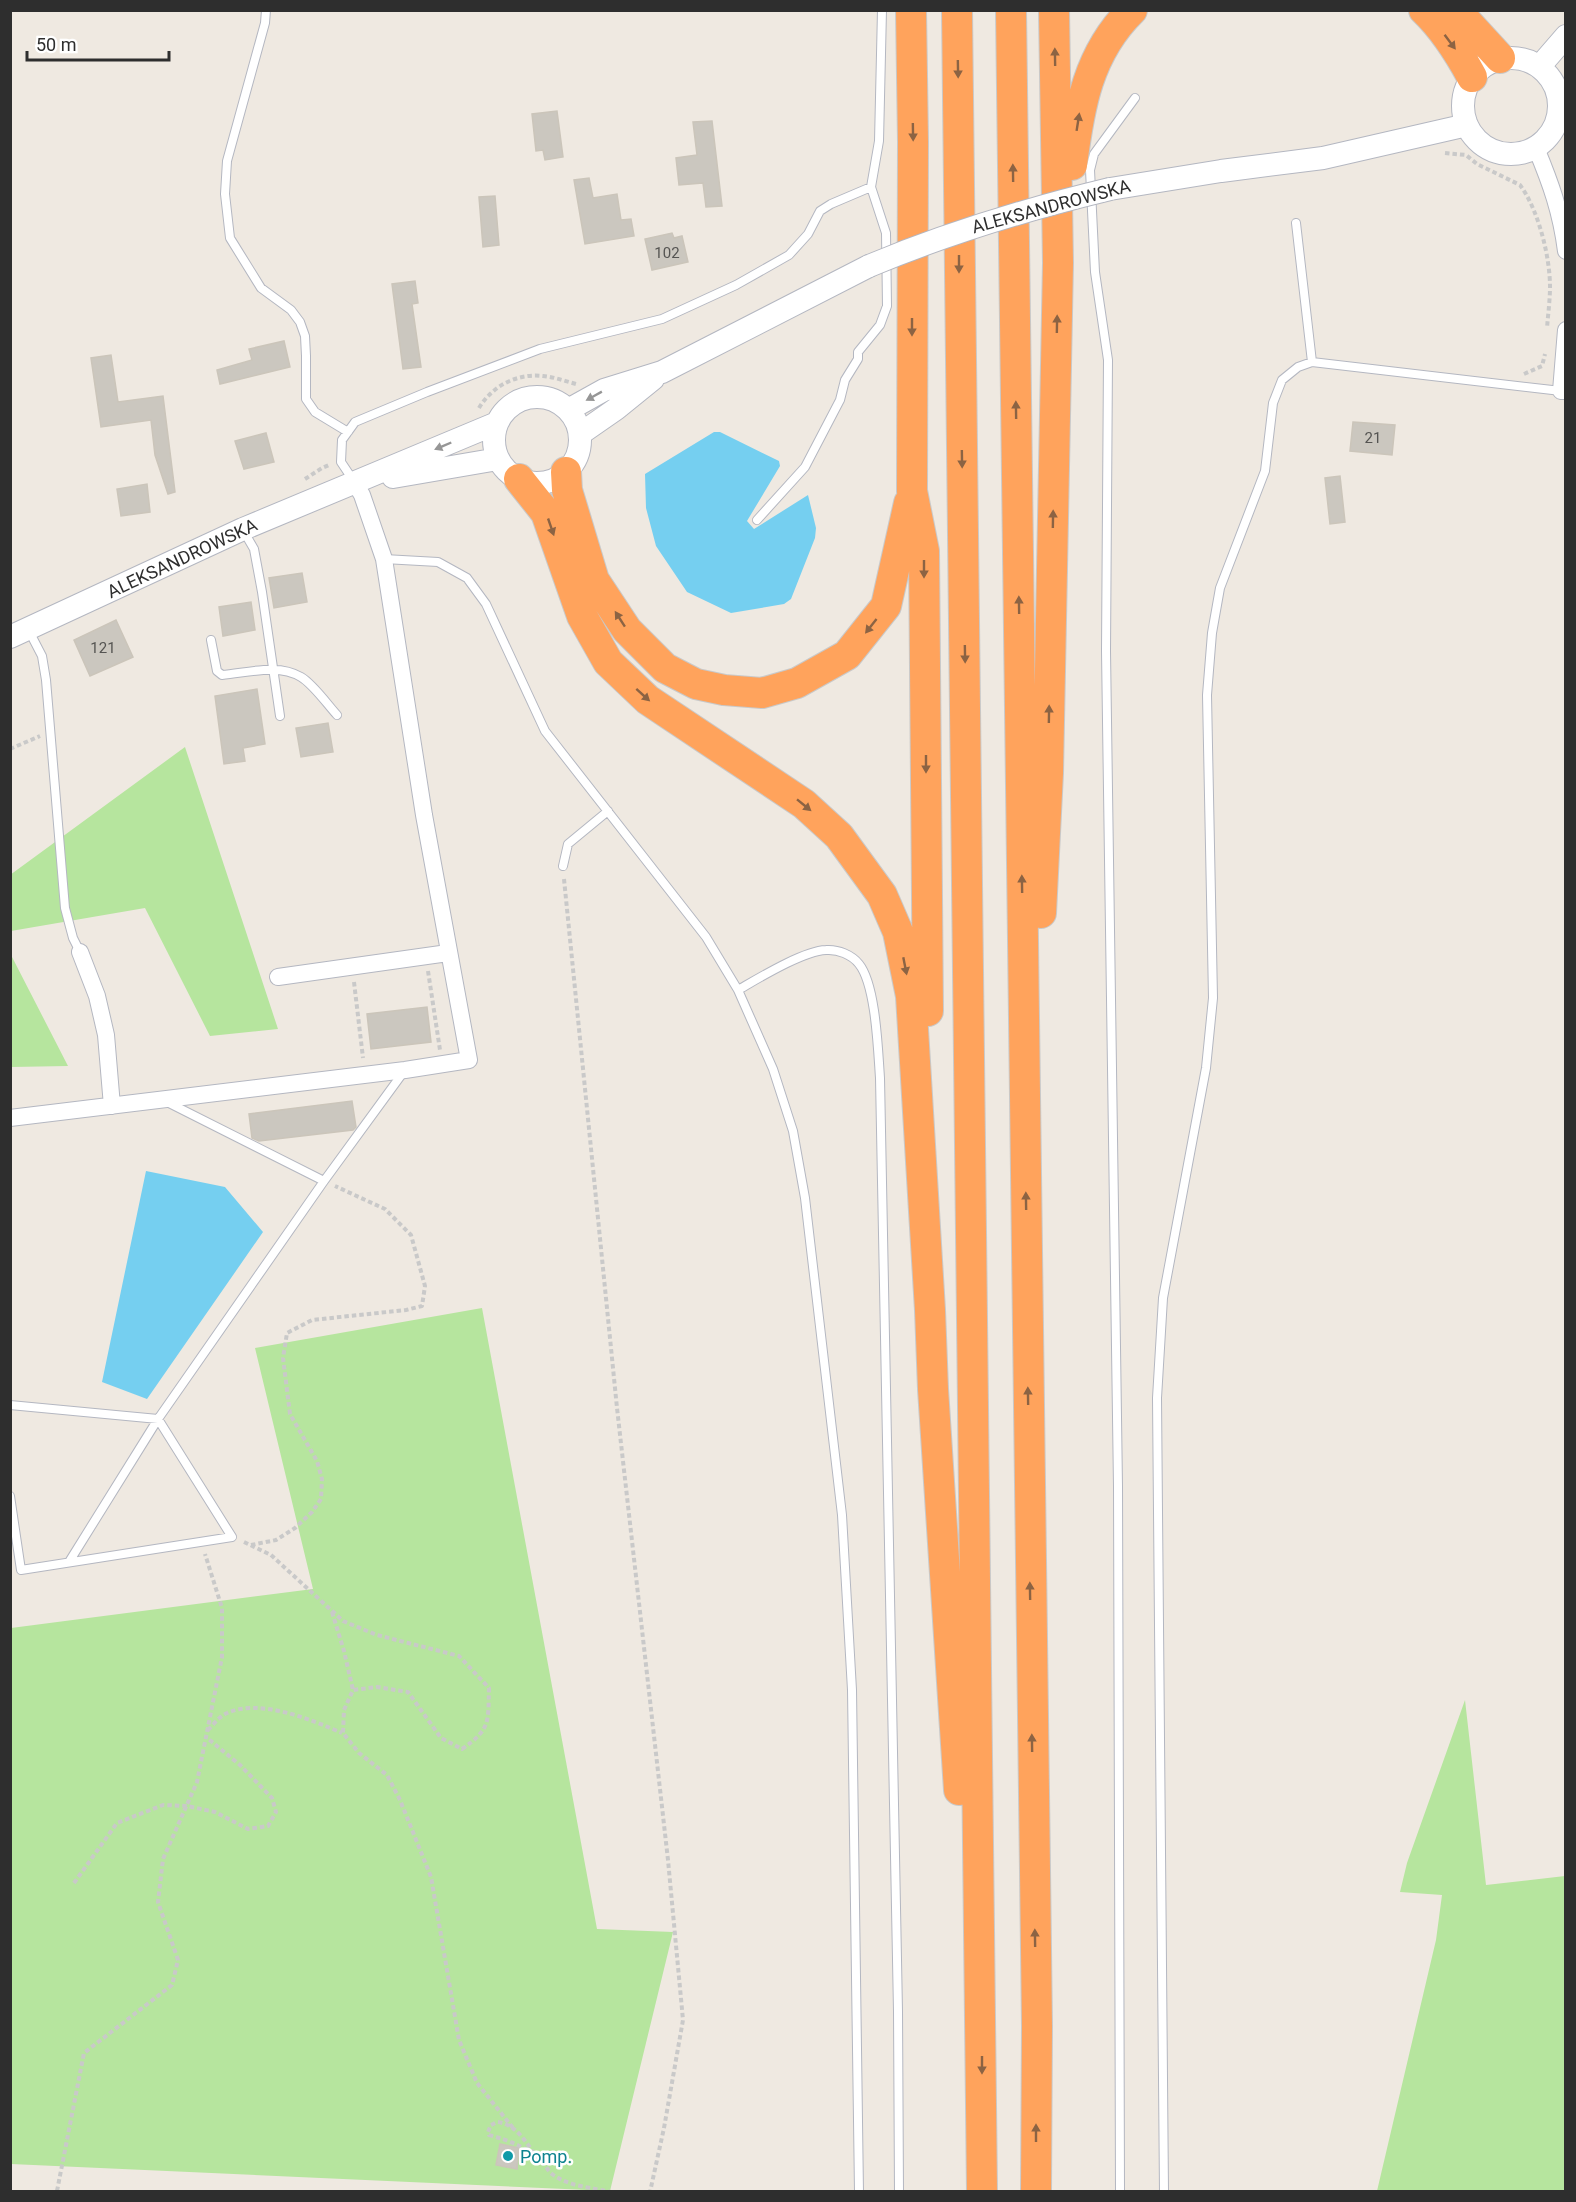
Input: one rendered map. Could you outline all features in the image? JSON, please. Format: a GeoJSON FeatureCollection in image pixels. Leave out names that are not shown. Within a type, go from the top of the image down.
{"type":"FeatureCollection","features":[{"type":"Feature","properties":{"kind":"highway"},"geometry":{"type":"LineString","coordinates":[[911,10],[912,491],[924,551],[930,1311]]}},
{"type":"Feature","properties":{"kind":"highway"},"geometry":{"type":"LineString","coordinates":[[957,10],[982,2007],[982,2192]]}},
{"type":"Feature","properties":{"kind":"highway"},"geometry":{"type":"LineString","coordinates":[[1011,10],[1037,2026],[1036,2192]]}},
{"type":"Feature","properties":{"kind":"highway"},"geometry":{"type":"LineString","coordinates":[[1025,1110],[1042,908],[1048,773],[1058,263],[1054,10]]}},
{"type":"Feature","properties":{"kind":"highway"},"geometry":{"type":"LineString","coordinates":[[1058,263],[1078,116],[1087,80],[1120,22],[1132,10]]}},
{"type":"Feature","properties":{"kind":"highway"},"geometry":{"type":"LineString","coordinates":[[1424,10],[1455,48],[1472,77]]}},
{"type":"Feature","properties":{"kind":"highway"},"geometry":{"type":"LineString","coordinates":[[1456,10],[1500,58]]}},
{"type":"Feature","properties":{"kind":"highway"},"geometry":{"type":"LineString","coordinates":[[508,469],[546,513],[582,616],[608,662],[648,700],[804,804],[839,836],[882,895],[898,932],[911,996],[933,1389],[963,1842],[982,2007]]}},
{"type":"Feature","properties":{"kind":"highway"},"geometry":{"type":"LineString","coordinates":[[566,472],[567,490],[594,580],[627,630],[665,668],[696,684],[724,690],[762,693],[796,683],[847,655],[886,606],[912,491]]}},
{"type":"Feature","properties":{"kind":"main road"},"geometry":{"type":"LineString","coordinates":[[1540,66],[1566,36]]}},
{"type":"Feature","properties":{"kind":"main road"},"geometry":{"type":"LineString","coordinates":[[1514,57],[1540,66],[1551,78],[1558,92],[1560,108],[1557,124],[1549,138],[1536,148],[1516,154],[1496,152],[1484,146],[1474,137],[1467,125],[1463,109],[1465,92],[1472,77],[1489,62],[1500,58],[1514,57]]}},
{"type":"Feature","properties":{"kind":"main road","name":"ALEKSANDROWSKA"},"geometry":{"type":"LineString","coordinates":[[568,410],[604,390],[662,372],[869,266],[935,239],[980,224],[1039,206],[1110,189],[1221,171],[1323,158],[1467,125]]}},
{"type":"Feature","properties":{"kind":"main road","name":"ALEKSANDROWSKA"},"geometry":{"type":"LineString","coordinates":[[579,434],[616,409],[662,372]]}},
{"type":"Feature","properties":{"kind":"main road"},"geometry":{"type":"LineString","coordinates":[[529,397],[543,397],[557,402],[568,410],[576,421],[579,448],[566,472],[543,483],[531,483],[508,469],[494,447],[494,435],[497,423],[510,407],[529,397]]}},
{"type":"Feature","properties":{"kind":"main road","name":"ALEKSANDROWSKA"},"geometry":{"type":"LineString","coordinates":[[19,633],[243,529],[497,423]]}},
{"type":"Feature","properties":{"kind":"main road","name":"ALEKSANDROWSKA"},"geometry":{"type":"LineString","coordinates":[[355,483],[508,469]]}},
{"type":"Feature","properties":{"kind":"street"},"geometry":{"type":"LineString","coordinates":[[1536,148],[1550,180],[1562,219],[1566,251]]}},
{"type":"Feature","properties":{"kind":"street"},"geometry":{"type":"LineString","coordinates":[[1563,391],[1566,330]]}},
{"type":"Feature","properties":{"kind":"street"},"geometry":{"type":"LineString","coordinates":[[10,1118],[366,1075],[469,1060],[417,774],[384,559],[362,495],[355,483]]}},
{"type":"Feature","properties":{"kind":"street"},"geometry":{"type":"LineString","coordinates":[[80,952],[97,996],[106,1035],[112,1106]]}},
{"type":"Feature","properties":{"kind":"street"},"geometry":{"type":"LineString","coordinates":[[278,977],[448,953]]}},
{"type":"Feature","properties":{"kind":"lane"},"geometry":{"type":"LineString","coordinates":[[266,10],[265,23],[226,161],[225,194],[230,238],[261,288],[291,310],[300,322],[305,336],[306,399],[315,412],[348,432]]}},
{"type":"Feature","properties":{"kind":"lane"},"geometry":{"type":"LineString","coordinates":[[757,520],[805,467],[840,400],[845,380],[858,359],[858,352],[879,325],[886,306],[886,233],[872,187],[879,141],[882,10]]}},
{"type":"Feature","properties":{"kind":"lane"},"geometry":{"type":"LineString","coordinates":[[1120,2192],[1118,1486],[1106,651],[1108,360],[1095,272],[1090,170],[1094,154],[1099,146],[1135,98]]}},
{"type":"Feature","properties":{"kind":"lane"},"geometry":{"type":"LineString","coordinates":[[355,483],[341,462],[342,440],[355,422],[540,349],[662,319],[736,285],[789,255],[808,234],[820,211],[872,187]]}},
{"type":"Feature","properties":{"kind":"lane"},"geometry":{"type":"LineString","coordinates":[[1296,223],[1312,362]]}},
{"type":"Feature","properties":{"kind":"lane"},"geometry":{"type":"LineString","coordinates":[[1164,2192],[1157,1398],[1163,1298],[1206,1068],[1212,998],[1207,694],[1210,653],[1220,588],[1265,471],[1273,403],[1282,380],[1298,367],[1312,362],[1563,391]]}},
{"type":"Feature","properties":{"kind":"lane"},"geometry":{"type":"LineString","coordinates":[[243,529],[254,549],[280,716]]}},
{"type":"Feature","properties":{"kind":"lane"},"geometry":{"type":"LineString","coordinates":[[384,559],[438,562],[467,578],[486,604],[545,731],[706,937],[738,990],[773,1069],[793,1131],[805,1198],[842,1515],[852,1690],[859,2192]]}},
{"type":"Feature","properties":{"kind":"lane"},"geometry":{"type":"LineString","coordinates":[[19,633],[42,656],[51,731],[65,908],[73,939],[80,952]]}},
{"type":"Feature","properties":{"kind":"lane"},"geometry":{"type":"LineString","coordinates":[[211,640],[217,671],[222,675],[279,669],[302,677],[337,715]]}},
{"type":"Feature","properties":{"kind":"lane"},"geometry":{"type":"LineString","coordinates":[[562,866],[568,844],[608,811]]}},
{"type":"Feature","properties":{"kind":"lane"},"geometry":{"type":"LineString","coordinates":[[738,990],[767,973],[806,956],[825,950],[841,951],[859,964],[868,984],[876,1028],[880,1090],[898,1999],[899,2192]]}},
{"type":"Feature","properties":{"kind":"lane"},"geometry":{"type":"LineString","coordinates":[[69,1562],[158,1419],[324,1180],[405,1070]]}},
{"type":"Feature","properties":{"kind":"lane"},"geometry":{"type":"LineString","coordinates":[[162,1100],[324,1180]]}},
{"type":"Feature","properties":{"kind":"lane"},"geometry":{"type":"LineString","coordinates":[[10,1405],[158,1419]]}},
{"type":"Feature","properties":{"kind":"lane"},"geometry":{"type":"LineString","coordinates":[[10,1496],[21,1570],[232,1537],[158,1419]]}},
{"type":"Feature","properties":{"kind":"path"},"geometry":{"type":"LineString","coordinates":[[1439,154],[1450,152],[1466,155],[1477,164],[1520,185],[1525,191],[1542,235],[1550,285],[1547,331]]}},
{"type":"Feature","properties":{"kind":"path"},"geometry":{"type":"LineString","coordinates":[[1512,386],[1525,373],[1542,366],[1545,354]]}},
{"type":"Feature","properties":{"kind":"path"},"geometry":{"type":"LineString","coordinates":[[10,749],[51,731]]}},
{"type":"Feature","properties":{"kind":"path"},"geometry":{"type":"LineString","coordinates":[[562,866],[617,1408],[668,1860],[683,2020],[650,2192]]}},
{"type":"Feature","properties":{"kind":"path"},"geometry":{"type":"LineString","coordinates":[[426,956],[442,1065]]}},
{"type":"Feature","properties":{"kind":"path"},"geometry":{"type":"LineString","coordinates":[[351,967],[366,1075]]}},
{"type":"Feature","properties":{"kind":"path"},"geometry":{"type":"LineString","coordinates":[[250,1545],[276,1540],[295,1528],[321,1500],[322,1479],[317,1461],[290,1414],[283,1358],[287,1333],[312,1320],[406,1310],[422,1306],[425,1286],[411,1236],[385,1209],[324,1180]]}},
{"type":"Feature","properties":{"kind":"path"},"geometry":{"type":"LineString","coordinates":[[232,1537],[271,1555],[343,1621],[377,1635],[459,1656],[489,1688],[488,1716],[482,1735],[462,1749],[441,1738],[408,1692],[377,1687],[353,1690]]}},
{"type":"Feature","properties":{"kind":"path"},"geometry":{"type":"LineString","coordinates":[[57,2191],[84,2053],[172,1985],[178,1960],[158,1902],[164,1859],[197,1782],[222,1658],[222,1608],[201,1541]]}},
{"type":"Feature","properties":{"kind":"path"},"geometry":{"type":"LineString","coordinates":[[332,1612],[353,1690],[344,1710],[342,1733]]}},
{"type":"Feature","properties":{"kind":"path"},"geometry":{"type":"LineString","coordinates":[[208,1731],[225,1714],[250,1708],[291,1713],[342,1733],[359,1753],[387,1775],[400,1800],[431,1877],[459,2040],[477,2083],[538,2160]]}},
{"type":"Feature","properties":{"kind":"path"},"geometry":{"type":"LineString","coordinates":[[74,1883],[117,1824],[164,1805],[187,1806],[215,1812],[248,1829],[268,1826],[276,1812],[272,1798],[240,1765],[206,1737]]}},
{"type":"Feature","properties":{"kind":"path"},"geometry":{"type":"LineString","coordinates":[[513,2128],[504,2122],[497,2122],[491,2125],[488,2132],[489,2135],[515,2142],[552,2174],[569,2182],[611,2192]]}},
{"type":"Feature","properties":{"kind":"path"},"geometry":{"type":"LineString","coordinates":[[22,2192],[132,2192]]}},
{"type":"Feature","properties":{"kind":"green space"},"geometry":{"type":"Polygon","coordinates":[[[185,747],[278,1029],[210,1036],[145,908],[11,931],[10,875],[185,747]]]}},
{"type":"Feature","properties":{"kind":"green space"},"geometry":{"type":"Polygon","coordinates":[[[11,955],[68,1066],[11,1067],[11,955]]]}},
{"type":"Feature","properties":{"kind":"green space"},"geometry":{"type":"Polygon","coordinates":[[[482,1308],[597,1929],[673,1932],[610,2191],[11,2164],[11,1628],[313,1589],[255,1348],[482,1308]]]}},
{"type":"Feature","properties":{"kind":"green space"},"geometry":{"type":"Polygon","coordinates":[[[1465,1700],[1486,1885],[1565,1876],[1565,2191],[1377,2191],[1436,1940],[1442,1895],[1400,1892],[1407,1863],[1465,1700]]]}},
{"type":"Feature","properties":{"kind":"water"},"geometry":{"type":"Polygon","coordinates":[[[714,432],[720,432],[779,461],[780,466],[747,521],[754,529],[808,495],[816,528],[815,538],[791,599],[784,604],[731,613],[687,592],[656,546],[646,508],[645,474],[714,432]]]}},
{"type":"Feature","properties":{"kind":"water"},"geometry":{"type":"Polygon","coordinates":[[[146,1171],[225,1187],[263,1232],[147,1399],[102,1382],[146,1171]]]}},
{"type":"Feature","properties":{"kind":"building"},"geometry":{"type":"Polygon","coordinates":[[[557,111],[563,157],[545,160],[543,150],[536,151],[532,114],[557,111]]]}},
{"type":"Feature","properties":{"kind":"building"},"geometry":{"type":"Polygon","coordinates":[[[712,121],[722,206],[706,207],[703,183],[679,185],[676,158],[697,155],[693,122],[712,121]]]}},
{"type":"Feature","properties":{"kind":"building"},"geometry":{"type":"Polygon","coordinates":[[[589,178],[593,198],[617,194],[621,220],[631,219],[634,236],[585,244],[574,180],[589,178]]]}},
{"type":"Feature","properties":{"kind":"building"},"geometry":{"type":"Polygon","coordinates":[[[495,196],[499,245],[483,247],[479,197],[495,196]]]}},
{"type":"Feature","properties":{"kind":"building"},"geometry":{"type":"Polygon","coordinates":[[[672,233],[674,238],[682,236],[688,262],[652,270],[645,239],[672,233]]]}},
{"type":"Feature","properties":{"kind":"building"},"geometry":{"type":"Polygon","coordinates":[[[415,281],[418,303],[412,304],[421,367],[403,369],[392,284],[415,281]]]}},
{"type":"Feature","properties":{"kind":"building"},"geometry":{"type":"Polygon","coordinates":[[[284,341],[290,367],[220,384],[217,370],[252,360],[249,349],[284,341]]]}},
{"type":"Feature","properties":{"kind":"building"},"geometry":{"type":"Polygon","coordinates":[[[111,355],[118,402],[163,396],[175,492],[168,494],[155,455],[151,420],[101,427],[91,358],[111,355]]]}},
{"type":"Feature","properties":{"kind":"building"},"geometry":{"type":"Polygon","coordinates":[[[1353,422],[1395,425],[1392,455],[1350,451],[1353,422]]]}},
{"type":"Feature","properties":{"kind":"building"},"geometry":{"type":"Polygon","coordinates":[[[266,433],[274,462],[244,469],[235,441],[266,433]]]}},
{"type":"Feature","properties":{"kind":"building"},"geometry":{"type":"Polygon","coordinates":[[[1340,476],[1345,522],[1330,524],[1325,478],[1340,476]]]}},
{"type":"Feature","properties":{"kind":"building"},"geometry":{"type":"Polygon","coordinates":[[[147,484],[150,512],[121,516],[117,489],[147,484]]]}},
{"type":"Feature","properties":{"kind":"building"},"geometry":{"type":"Polygon","coordinates":[[[302,573],[307,602],[274,608],[269,578],[302,573]]]}},
{"type":"Feature","properties":{"kind":"building"},"geometry":{"type":"Polygon","coordinates":[[[251,602],[255,630],[223,636],[219,607],[251,602]]]}},
{"type":"Feature","properties":{"kind":"building"},"geometry":{"type":"Polygon","coordinates":[[[116,620],[133,657],[90,676],[74,640],[116,620]]]}},
{"type":"Feature","properties":{"kind":"building"},"geometry":{"type":"Polygon","coordinates":[[[257,689],[265,744],[243,748],[245,761],[224,764],[215,696],[257,689]]]}},
{"type":"Feature","properties":{"kind":"building"},"geometry":{"type":"Polygon","coordinates":[[[328,723],[333,752],[301,757],[296,728],[328,723]]]}},
{"type":"Feature","properties":{"kind":"building"},"geometry":{"type":"Polygon","coordinates":[[[427,1007],[431,1042],[371,1049],[367,1014],[427,1007]]]}},
{"type":"Feature","properties":{"kind":"building"},"geometry":{"type":"Polygon","coordinates":[[[352,1101],[356,1127],[353,1130],[259,1141],[252,1138],[249,1114],[352,1101]]]}},
{"type":"Feature","properties":{"kind":"building","name":"Pomp."},"geometry":{"type":"Polygon","coordinates":[[[500,2144],[519,2148],[517,2169],[496,2165],[500,2144]]]}},
{"type":"Feature","properties":{"kind":"place","name":"Pomp."},"geometry":{"type":"Point","coordinates":[508,2156]}}]}
